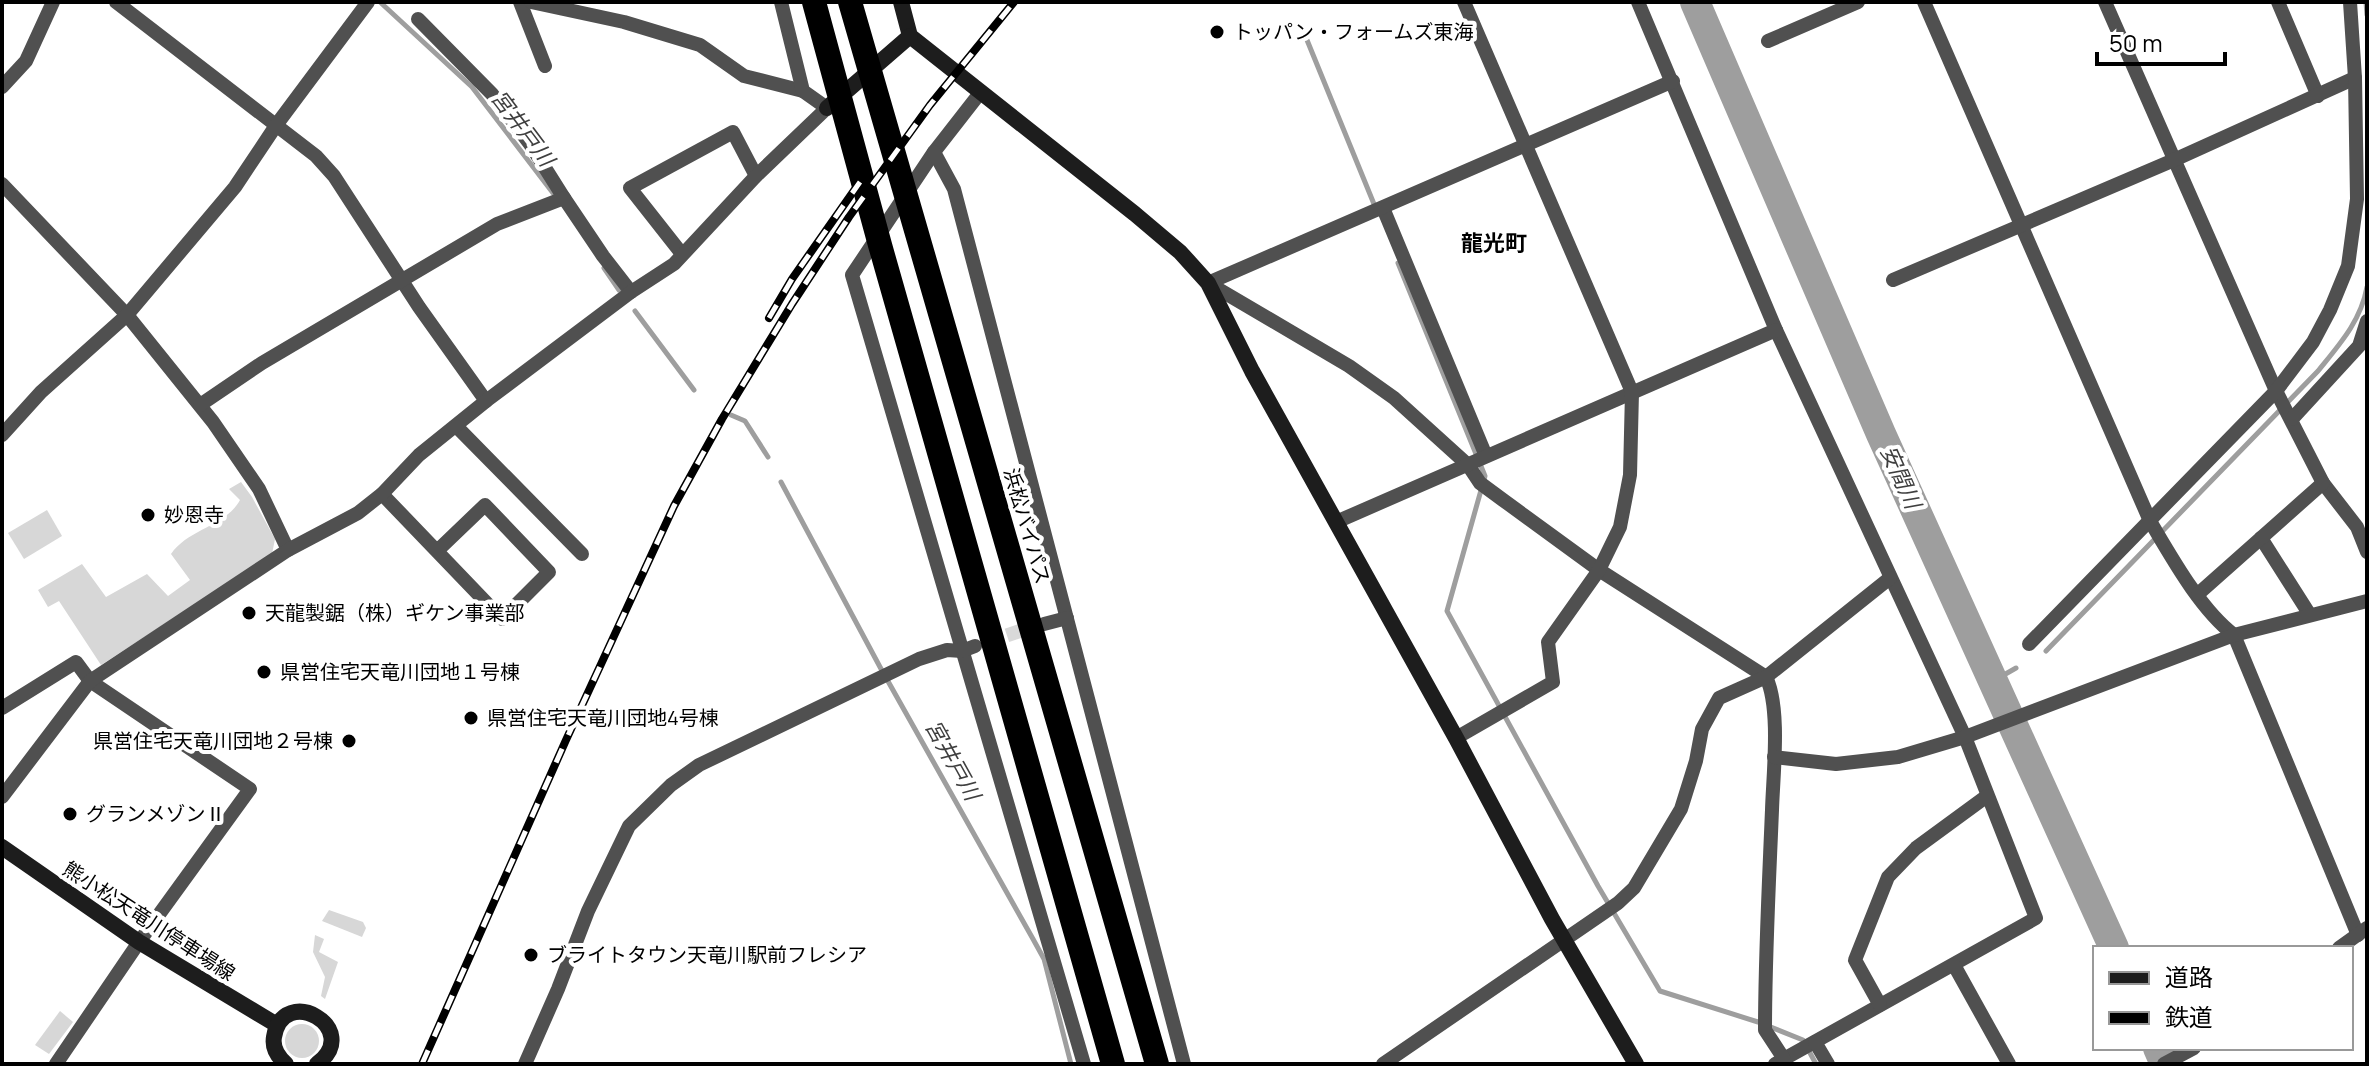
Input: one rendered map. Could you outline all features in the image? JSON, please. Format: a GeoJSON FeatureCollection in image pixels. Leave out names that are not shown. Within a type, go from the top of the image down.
{"type":"FeatureCollection","features":[{"type":"Feature","properties":{"kind":"highway"},"geometry":{"type":"LineString","coordinates":[[814,2],[1113,1064]]}},
{"type":"Feature","properties":{"kind":"highway","name":"浜松バイパス"},"geometry":{"type":"LineString","coordinates":[[850,2],[1157,1064]]}},
{"type":"Feature","properties":{"kind":"street"},"geometry":{"type":"LineString","coordinates":[[2,87],[26,61],[53,2]]}},
{"type":"Feature","properties":{"kind":"street"},"geometry":{"type":"LineString","coordinates":[[116,2],[316,156],[334,176],[486,401]]}},
{"type":"Feature","properties":{"kind":"street"},"geometry":{"type":"LineString","coordinates":[[520,2],[545,66]]}},
{"type":"Feature","properties":{"kind":"street"},"geometry":{"type":"LineString","coordinates":[[531,2],[624,22],[700,45],[744,76],[803,91],[827,108]]}},
{"type":"Feature","properties":{"kind":"street"},"geometry":{"type":"LineString","coordinates":[[781,2],[803,91]]}},
{"type":"Feature","properties":{"kind":"street"},"geometry":{"type":"LineString","coordinates":[[901,2],[910,36],[1135,214],[1180,252],[1208,283],[1252,371],[1563,938],[1636,1064]]}},
{"type":"Feature","properties":{"kind":"street"},"geometry":{"type":"LineString","coordinates":[[1456,738],[1553,682],[1548,642],[1599,570],[1620,527],[1630,475],[1632,392],[1464,2]]}},
{"type":"Feature","properties":{"kind":"street"},"geometry":{"type":"LineString","coordinates":[[1208,283],[1349,366],[1394,398],[1468,465],[1480,483],[1599,570],[1766,677],[1774,706],[1774,757],[1765,1024],[1785,1058],[2036,918],[1987,796],[1971,735],[1890,578],[1776,330],[1638,2]]}},
{"type":"Feature","properties":{"kind":"street"},"geometry":{"type":"LineString","coordinates":[[1768,41],[1858,2]]}},
{"type":"Feature","properties":{"kind":"street"},"geometry":{"type":"LineString","coordinates":[[1924,2],[2151,524],[2220,625],[2234,635],[2364,933],[2342,946]]}},
{"type":"Feature","properties":{"kind":"street"},"geometry":{"type":"LineString","coordinates":[[2105,2],[2278,393],[2323,483],[2357,527],[2367,552]]}},
{"type":"Feature","properties":{"kind":"street"},"geometry":{"type":"LineString","coordinates":[[2278,2],[2318,96]]}},
{"type":"Feature","properties":{"kind":"street"},"geometry":{"type":"LineString","coordinates":[[2029,644],[2278,393],[2313,342],[2330,310],[2348,266],[2357,199],[2350,2]]}},
{"type":"Feature","properties":{"kind":"street"},"geometry":{"type":"LineString","coordinates":[[2,435],[41,392],[127,315],[235,187],[366,3]]}},
{"type":"Feature","properties":{"kind":"street"},"geometry":{"type":"LineString","coordinates":[[418,19],[492,94],[530,144],[560,200],[631,292]]}},
{"type":"Feature","properties":{"kind":"street"},"geometry":{"type":"LineString","coordinates":[[2,797],[90,681],[288,550],[358,513],[382,494],[419,455],[486,401],[631,292],[674,264],[756,176],[827,108],[910,36]]}},
{"type":"Feature","properties":{"kind":"street"},"geometry":{"type":"LineString","coordinates":[[1893,280],[2174,160],[2355,78]]}},
{"type":"Feature","properties":{"kind":"street"},"geometry":{"type":"LineString","coordinates":[[1208,283],[1673,81]]}},
{"type":"Feature","properties":{"kind":"street"},"geometry":{"type":"LineString","coordinates":[[980,93],[934,152],[852,275],[968,648],[1084,1064]]}},
{"type":"Feature","properties":{"kind":"street"},"geometry":{"type":"LineString","coordinates":[[682,254],[630,188],[733,132],[756,176]]}},
{"type":"Feature","properties":{"kind":"street"},"geometry":{"type":"LineString","coordinates":[[934,152],[954,189],[1091,700],[1184,1064]]}},
{"type":"Feature","properties":{"kind":"street"},"geometry":{"type":"LineString","coordinates":[[2,184],[127,315],[200,405],[259,489],[288,550]]}},
{"type":"Feature","properties":{"kind":"street"},"geometry":{"type":"LineString","coordinates":[[200,405],[262,363],[497,224],[560,200]]}},
{"type":"Feature","properties":{"kind":"street"},"geometry":{"type":"LineString","coordinates":[[1378,210],[1486,456]]}},
{"type":"Feature","properties":{"kind":"street"},"geometry":{"type":"LineString","coordinates":[[2291,418],[2363,342],[2367,321]]}},
{"type":"Feature","properties":{"kind":"street"},"geometry":{"type":"LineString","coordinates":[[1336,522],[1776,330]]}},
{"type":"Feature","properties":{"kind":"street"},"geometry":{"type":"LineString","coordinates":[[456,426],[582,554]]}},
{"type":"Feature","properties":{"kind":"street"},"geometry":{"type":"LineString","coordinates":[[2198,594],[2323,483]]}},
{"type":"Feature","properties":{"kind":"street"},"geometry":{"type":"LineString","coordinates":[[382,494],[502,619],[549,572],[485,505],[437,551]]}},
{"type":"Feature","properties":{"kind":"street"},"geometry":{"type":"LineString","coordinates":[[2261,538],[2310,615]]}},
{"type":"Feature","properties":{"kind":"street"},"geometry":{"type":"LineString","coordinates":[[1383,1064],[1634,888],[1681,809],[1702,729],[1719,698],[1766,677],[1890,578]]}},
{"type":"Feature","properties":{"kind":"street"},"geometry":{"type":"LineString","coordinates":[[1774,757],[1836,764],[1898,757],[1971,735],[2234,635],[2367,601]]}},
{"type":"Feature","properties":{"kind":"street"},"geometry":{"type":"LineString","coordinates":[[1044,624],[1067,618]]}},
{"type":"Feature","properties":{"kind":"street"},"geometry":{"type":"LineString","coordinates":[[525,1064],[588,911],[629,826],[671,785],[699,765],[919,659],[947,650],[968,648]]}},
{"type":"Feature","properties":{"kind":"street"},"geometry":{"type":"LineString","coordinates":[[2,708],[76,662],[90,681],[250,789],[139,942],[56,1064]]}},
{"type":"Feature","properties":{"kind":"street"},"geometry":{"type":"LineString","coordinates":[[1880,1005],[1855,960],[1888,877],[1916,848],[1987,796]]}},
{"type":"Feature","properties":{"kind":"street","name":"熊小松天竜川停車場線"},"geometry":{"type":"LineString","coordinates":[[2,847],[139,942],[277,1025]]}},
{"type":"Feature","properties":{"kind":"street"},"geometry":{"type":"LineString","coordinates":[[1954,965],[2009,1064]]}},
{"type":"Feature","properties":{"kind":"street"},"geometry":{"type":"LineString","coordinates":[[286,1064],[273,1043],[277,1025],[299,1012],[308,1012],[324,1021],[331,1037],[327,1055],[317,1064]]}},
{"type":"Feature","properties":{"kind":"street"},"geometry":{"type":"LineString","coordinates":[[1813,1043],[1828,1064]]}},
{"type":"Feature","properties":{"kind":"street"},"geometry":{"type":"LineString","coordinates":[[2164,1064],[2190,1050]]}},
{"type":"Feature","properties":{"kind":"shaded area"},"geometry":{"type":"Polygon","coordinates":[[[241,482],[275,539],[272,554],[101,665],[59,601],[48,607],[38,590],[82,564],[106,597],[147,574],[168,596],[190,580],[171,554],[187,539],[234,509],[240,500],[229,489],[241,482]]]}},
{"type":"Feature","properties":{"kind":"shaded area"},"geometry":{"type":"Polygon","coordinates":[[[47,510],[62,536],[24,559],[8,533],[47,510]]]}},
{"type":"Feature","properties":{"kind":"shaded area"},"geometry":{"type":"Polygon","coordinates":[[[329,910],[363,922],[366,928],[362,937],[322,921],[329,910]]]}},
{"type":"Feature","properties":{"kind":"shaded area"},"geometry":{"type":"Polygon","coordinates":[[[315,935],[324,939],[319,952],[338,962],[325,999],[321,996],[325,977],[313,952],[315,935]]]}},
{"type":"Feature","properties":{"kind":"shaded area"},"geometry":{"type":"Polygon","coordinates":[[[60,1011],[73,1022],[49,1054],[35,1045],[60,1011]]]}},
{"type":"Feature","properties":{"kind":"shaded area"},"geometry":{"type":"Polygon","coordinates":[[[302,1024],[314,1029],[319,1041],[314,1053],[302,1058],[290,1053],[285,1041],[290,1029],[302,1024]]]}},
{"type":"Feature","properties":{"kind":"waterway","name":"宮井戸川"},"geometry":{"type":"LineString","coordinates":[[380,2],[472,87],[553,193]]}},
{"type":"Feature","properties":{"kind":"waterway","name":"安間川"},"geometry":{"type":"LineString","coordinates":[[1695,2],[1881,434],[2113,946]]}},
{"type":"Feature","properties":{"kind":"waterway"},"geometry":{"type":"LineString","coordinates":[[2366,2],[2367,15]]}},
{"type":"Feature","properties":{"kind":"waterway"},"geometry":{"type":"LineString","coordinates":[[1307,40],[1376,209]]}},
{"type":"Feature","properties":{"kind":"waterway"},"geometry":{"type":"LineString","coordinates":[[1398,263],[1485,476],[1447,611],[1598,886],[1660,991],[1758,1022],[1803,1040],[1816,1064]]}},
{"type":"Feature","properties":{"kind":"waterway","name":"宮井戸川"},"geometry":{"type":"LineString","coordinates":[[604,268],[619,290]]}},
{"type":"Feature","properties":{"kind":"waterway"},"geometry":{"type":"LineString","coordinates":[[2046,651],[2318,371],[2354,322],[2367,287]]}},
{"type":"Feature","properties":{"kind":"waterway","name":"宮井戸川"},"geometry":{"type":"LineString","coordinates":[[635,311],[694,390]]}},
{"type":"Feature","properties":{"kind":"waterway","name":"宮井戸川"},"geometry":{"type":"LineString","coordinates":[[731,415],[745,421],[768,457]]}},
{"type":"Feature","properties":{"kind":"waterway","name":"宮井戸川"},"geometry":{"type":"LineString","coordinates":[[781,482],[880,667],[1044,959],[1071,1064]]}},
{"type":"Feature","properties":{"kind":"waterway"},"geometry":{"type":"LineString","coordinates":[[1995,680],[2016,668]]}},
{"type":"Feature","properties":{"kind":"waterway","name":"安間川"},"geometry":{"type":"LineString","coordinates":[[2159,1050],[2165,1064]]}},
{"type":"Feature","properties":{"kind":"tunnel"},"geometry":{"type":"LineString","coordinates":[[987,642],[1035,626]]}},
{"type":"Feature","properties":{"kind":"railway"},"geometry":{"type":"LineString","coordinates":[[422,1064],[674,506],[722,419],[849,217],[930,105],[1014,2]]}},
{"type":"Feature","properties":{"kind":"railway"},"geometry":{"type":"LineString","coordinates":[[769,318],[792,279],[860,182]]}},
{"type":"Feature","properties":{"kind":"place","name":"トッパン・フォームズ東海"},"geometry":{"type":"Point","coordinates":[1217,32]}},
{"type":"Feature","properties":{"kind":"place","name":"妙恩寺"},"geometry":{"type":"Point","coordinates":[148,515]}},
{"type":"Feature","properties":{"kind":"place","name":"天龍製鋸（株）ギケン事業部"},"geometry":{"type":"Point","coordinates":[249,613]}},
{"type":"Feature","properties":{"kind":"place","name":"県営住宅天竜川団地１号棟"},"geometry":{"type":"Point","coordinates":[264,672]}},
{"type":"Feature","properties":{"kind":"place","name":"県営住宅天竜川団地4号棟"},"geometry":{"type":"Point","coordinates":[471,718]}},
{"type":"Feature","properties":{"kind":"place","name":"県営住宅天竜川団地２号棟"},"geometry":{"type":"Point","coordinates":[349,741]}},
{"type":"Feature","properties":{"kind":"place","name":"グランメゾンⅡ"},"geometry":{"type":"Point","coordinates":[70,814]}},
{"type":"Feature","properties":{"kind":"place","name":"ブライトタウン天竜川駅前フレシア"},"geometry":{"type":"Point","coordinates":[531,955]}},
{"type":"Feature","properties":{"kind":"district","name":"龍光町"},"geometry":{"type":"Point","coordinates":[1494,243]}}]}
